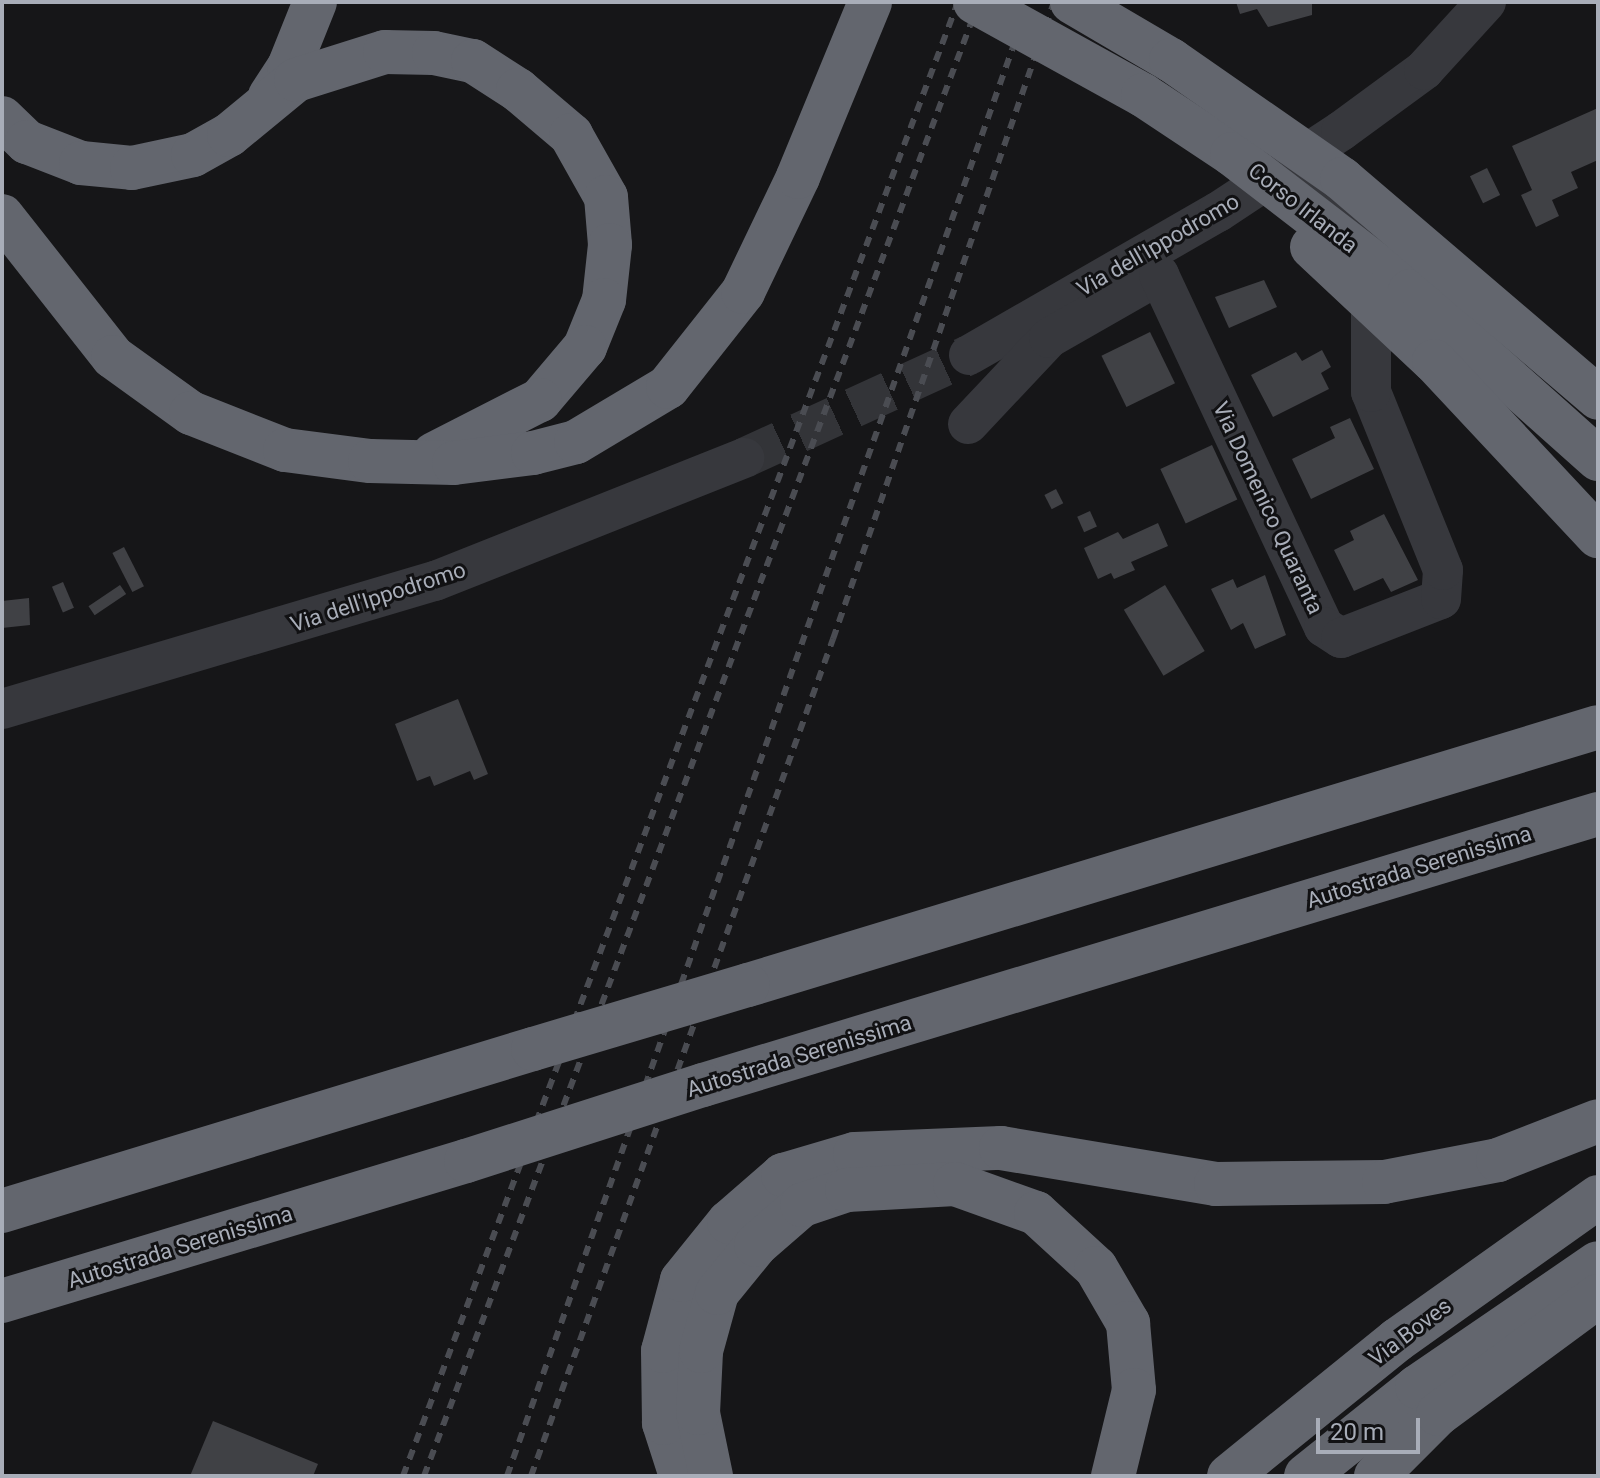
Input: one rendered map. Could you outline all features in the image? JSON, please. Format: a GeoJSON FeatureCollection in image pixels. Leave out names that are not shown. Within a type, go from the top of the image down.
{"type":"FeatureCollection","features":[{"type":"Feature","properties":{"kind":"highway"},"geometry":{"type":"LineString","coordinates":[[2,118],[27,142],[81,163],[132,168],[193,155],[229,135],[269,98],[289,67],[315,2]]}},
{"type":"Feature","properties":{"kind":"highway"},"geometry":{"type":"LineString","coordinates":[[2,216],[113,357],[191,413],[285,450],[370,461],[454,463],[576,442],[668,387],[743,292],[798,177],[870,2]]}},
{"type":"Feature","properties":{"kind":"highway","name":"Corso Irlanda"},"geometry":{"type":"LineString","coordinates":[[975,2],[1143,95],[1232,154],[1410,291],[1598,459]]}},
{"type":"Feature","properties":{"kind":"highway","name":"Corso Irlanda"},"geometry":{"type":"LineString","coordinates":[[1072,2],[1171,60],[1342,179],[1598,398]]}},
{"type":"Feature","properties":{"kind":"highway"},"geometry":{"type":"LineString","coordinates":[[269,98],[335,64],[385,52],[434,53],[473,61],[571,135],[606,197],[610,245],[604,300],[585,347],[540,400],[420,461]]}},
{"type":"Feature","properties":{"kind":"highway"},"geometry":{"type":"LineString","coordinates":[[1232,154],[1291,227],[1434,361],[1598,536]]}},
{"type":"Feature","properties":{"kind":"highway"},"geometry":{"type":"LineString","coordinates":[[2,1211],[1598,727]]}},
{"type":"Feature","properties":{"kind":"highway","name":"Autostrada Serenissima"},"geometry":{"type":"LineString","coordinates":[[2,1301],[1598,814]]}},
{"type":"Feature","properties":{"kind":"highway"},"geometry":{"type":"LineString","coordinates":[[681,1476],[664,1423],[663,1351],[682,1280],[729,1222],[783,1175],[855,1154],[1001,1148],[1216,1184],[1384,1182],[1498,1160],[1598,1121]]}},
{"type":"Feature","properties":{"kind":"highway"},"geometry":{"type":"LineString","coordinates":[[711,1476],[698,1413],[701,1351],[717,1293],[756,1245],[802,1205],[847,1190],[955,1184],[1036,1213],[1096,1268],[1128,1323],[1134,1390],[1113,1476]]}},
{"type":"Feature","properties":{"kind":"highway","name":"Via Boves"},"geometry":{"type":"LineString","coordinates":[[1229,1476],[1397,1340],[1598,1197]]}},
{"type":"Feature","properties":{"kind":"highway"},"geometry":{"type":"LineString","coordinates":[[1306,1476],[1417,1387],[1598,1263]]}},
{"type":"Feature","properties":{"kind":"highway"},"geometry":{"type":"LineString","coordinates":[[1376,1476],[1438,1414],[1598,1296]]}},
{"type":"Feature","properties":{"kind":"street","name":"Via dell'Ippodromo"},"geometry":{"type":"LineString","coordinates":[[969,355],[1218,212],[1297,160],[1424,70],[1486,2]]}},
{"type":"Feature","properties":{"kind":"street","name":"Via Domenico Quaranta"},"geometry":{"type":"LineString","coordinates":[[1159,275],[1324,627],[1341,638],[1441,599],[1443,570],[1371,392],[1371,272],[1355,218],[1297,160]]}},
{"type":"Feature","properties":{"kind":"street","name":"Via dell'Ippodromo"},"geometry":{"type":"LineString","coordinates":[[968,424],[1049,338],[1159,275]]}},
{"type":"Feature","properties":{"kind":"street","name":"Via dell'Ippodromo"},"geometry":{"type":"LineString","coordinates":[[2,709],[435,581],[744,458]]}},
{"type":"Feature","properties":{"kind":"building"},"geometry":{"type":"Polygon","coordinates":[[[1236,2],[1312,2],[1312,15],[1268,27],[1257,9],[1240,14],[1236,2]]]}},
{"type":"Feature","properties":{"kind":"building"},"geometry":{"type":"Polygon","coordinates":[[[1598,108],[1598,160],[1571,172],[1578,188],[1552,200],[1559,216],[1536,227],[1521,195],[1532,190],[1512,146],[1598,108]]]}},
{"type":"Feature","properties":{"kind":"building"},"geometry":{"type":"Polygon","coordinates":[[[1487,168],[1500,195],[1483,203],[1470,176],[1487,168]]]}},
{"type":"Feature","properties":{"kind":"building"},"geometry":{"type":"Polygon","coordinates":[[[1264,280],[1277,307],[1229,328],[1215,297],[1264,280]]]}},
{"type":"Feature","properties":{"kind":"building"},"geometry":{"type":"Polygon","coordinates":[[[1150,332],[1175,383],[1126,407],[1101,356],[1150,332]]]}},
{"type":"Feature","properties":{"kind":"building"},"geometry":{"type":"Polygon","coordinates":[[[1322,350],[1331,367],[1321,373],[1329,389],[1273,417],[1251,375],[1296,352],[1302,361],[1322,350]]]}},
{"type":"Feature","properties":{"kind":"building"},"geometry":{"type":"Polygon","coordinates":[[[1350,418],[1374,469],[1311,499],[1292,459],[1335,438],[1330,427],[1350,418]]]}},
{"type":"Feature","properties":{"kind":"building"},"geometry":{"type":"Polygon","coordinates":[[[1212,445],[1237,499],[1186,523],[1160,469],[1212,445]]]}},
{"type":"Feature","properties":{"kind":"building"},"geometry":{"type":"Polygon","coordinates":[[[1056,489],[1063,503],[1052,509],[1044,495],[1056,489]]]}},
{"type":"Feature","properties":{"kind":"building"},"geometry":{"type":"Polygon","coordinates":[[[1090,511],[1097,527],[1084,532],[1077,517],[1090,511]]]}},
{"type":"Feature","properties":{"kind":"building"},"geometry":{"type":"Polygon","coordinates":[[[1384,514],[1418,580],[1391,592],[1383,578],[1354,591],[1334,550],[1354,540],[1350,531],[1384,514]]]}},
{"type":"Feature","properties":{"kind":"building"},"geometry":{"type":"Polygon","coordinates":[[[1158,523],[1168,546],[1131,562],[1135,570],[1114,579],[1111,573],[1098,579],[1084,548],[1118,532],[1123,539],[1158,523]]]}},
{"type":"Feature","properties":{"kind":"building"},"geometry":{"type":"Polygon","coordinates":[[[124,547],[144,586],[132,592],[112,553],[124,547]]]}},
{"type":"Feature","properties":{"kind":"building"},"geometry":{"type":"Polygon","coordinates":[[[1265,575],[1286,635],[1255,649],[1243,623],[1231,630],[1211,589],[1233,579],[1237,588],[1265,575]]]}},
{"type":"Feature","properties":{"kind":"building"},"geometry":{"type":"Polygon","coordinates":[[[63,582],[74,608],[63,612],[52,587],[63,582]]]}},
{"type":"Feature","properties":{"kind":"building"},"geometry":{"type":"Polygon","coordinates":[[[120,585],[126,594],[95,615],[88,606],[120,585]]]}},
{"type":"Feature","properties":{"kind":"building"},"geometry":{"type":"Polygon","coordinates":[[[1165,585],[1205,651],[1164,676],[1124,610],[1165,585]]]}},
{"type":"Feature","properties":{"kind":"building"},"geometry":{"type":"Polygon","coordinates":[[[29,598],[30,625],[2,628],[2,601],[29,598]]]}},
{"type":"Feature","properties":{"kind":"building"},"geometry":{"type":"Polygon","coordinates":[[[458,699],[488,774],[474,780],[470,771],[434,786],[430,776],[417,781],[395,724],[458,699]]]}},
{"type":"Feature","properties":{"kind":"building"},"geometry":{"type":"Polygon","coordinates":[[[213,1421],[318,1464],[313,1476],[190,1476],[213,1421]]]}},
{"type":"Feature","properties":{"kind":"tunnel"},"geometry":{"type":"LineString","coordinates":[[744,458],[969,355]]}},
{"type":"Feature","properties":{"kind":"railway"},"geometry":{"type":"LineString","coordinates":[[403,1476],[958,2]]}},
{"type":"Feature","properties":{"kind":"railway"},"geometry":{"type":"LineString","coordinates":[[424,1476],[979,2]]}},
{"type":"Feature","properties":{"kind":"railway"},"geometry":{"type":"LineString","coordinates":[[507,1476],[1029,2]]}},
{"type":"Feature","properties":{"kind":"railway"},"geometry":{"type":"LineString","coordinates":[[531,1476],[833,639],[1054,2]]}}]}
